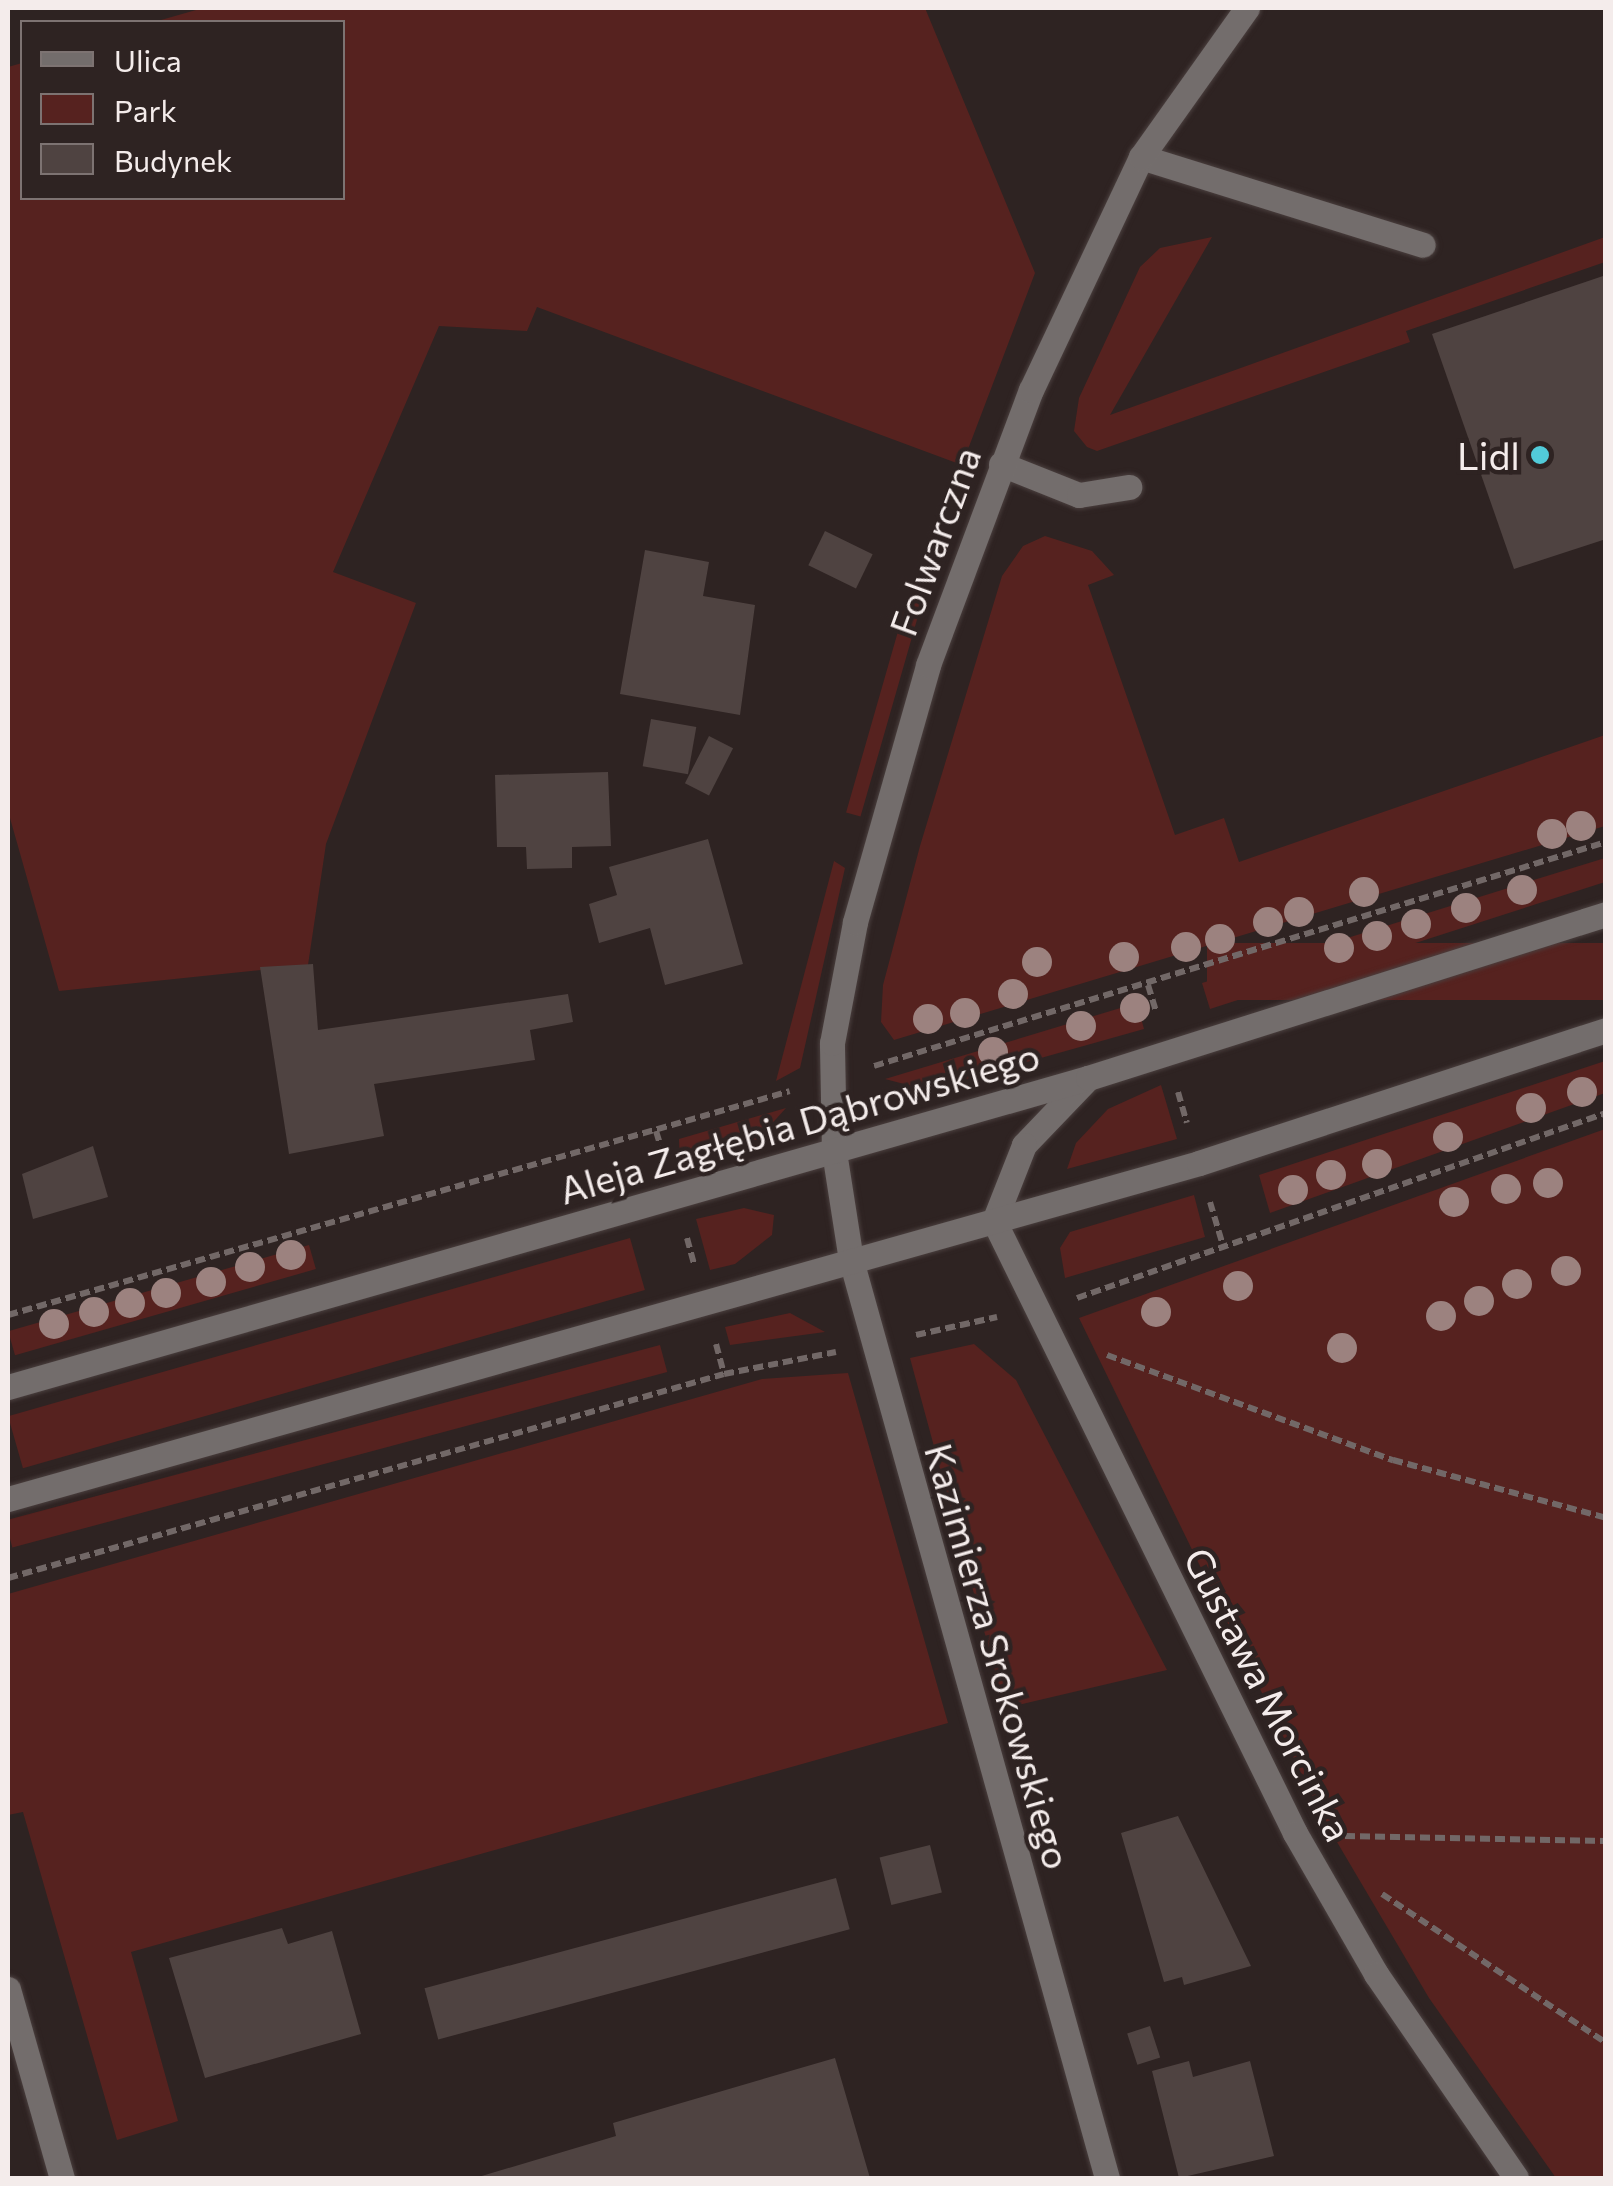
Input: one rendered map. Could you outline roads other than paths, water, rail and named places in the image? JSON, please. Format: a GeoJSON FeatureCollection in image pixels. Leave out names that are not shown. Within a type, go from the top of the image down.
{"type":"FeatureCollection","features":[{"type":"Feature","properties":{"kind":"street","name":"Folwarczna"},"geometry":{"type":"LineString","coordinates":[[834,1151],[832,1043],[855,922],[928,665],[1002,464],[1141,157],[1248,8]]}},
{"type":"Feature","properties":{"kind":"street"},"geometry":{"type":"LineString","coordinates":[[1141,157],[1422,245]]}},
{"type":"Feature","properties":{"kind":"street"},"geometry":{"type":"LineString","coordinates":[[1002,464],[1079,496],[1129,486]]}},
{"type":"Feature","properties":{"kind":"street","name":"Aleja Zagłębia Dąbrowskiego"},"geometry":{"type":"LineString","coordinates":[[8,1387],[1088,1078],[1606,914]]}},
{"type":"Feature","properties":{"kind":"street"},"geometry":{"type":"LineString","coordinates":[[8,1499],[1371,1111],[1606,1030]]}},
{"type":"Feature","properties":{"kind":"street"},"geometry":{"type":"LineString","coordinates":[[994,1221],[1024,1145],[1088,1078]]}},
{"type":"Feature","properties":{"kind":"street","name":"Kazimierza Srokowskiego"},"geometry":{"type":"LineString","coordinates":[[834,1151],[851,1260],[1107,2178]]}},
{"type":"Feature","properties":{"kind":"street","name":"Gustawa Morcinka"},"geometry":{"type":"LineString","coordinates":[[994,1221],[1045,1333],[1296,1833],[1376,1974],[1516,2178]]}},
{"type":"Feature","properties":{"kind":"street"},"geometry":{"type":"LineString","coordinates":[[8,1989],[62,2178]]}},
{"type":"Feature","properties":{"kind":"place","name":"Lidl"},"geometry":{"type":"Point","coordinates":[1540,455]}}]}
